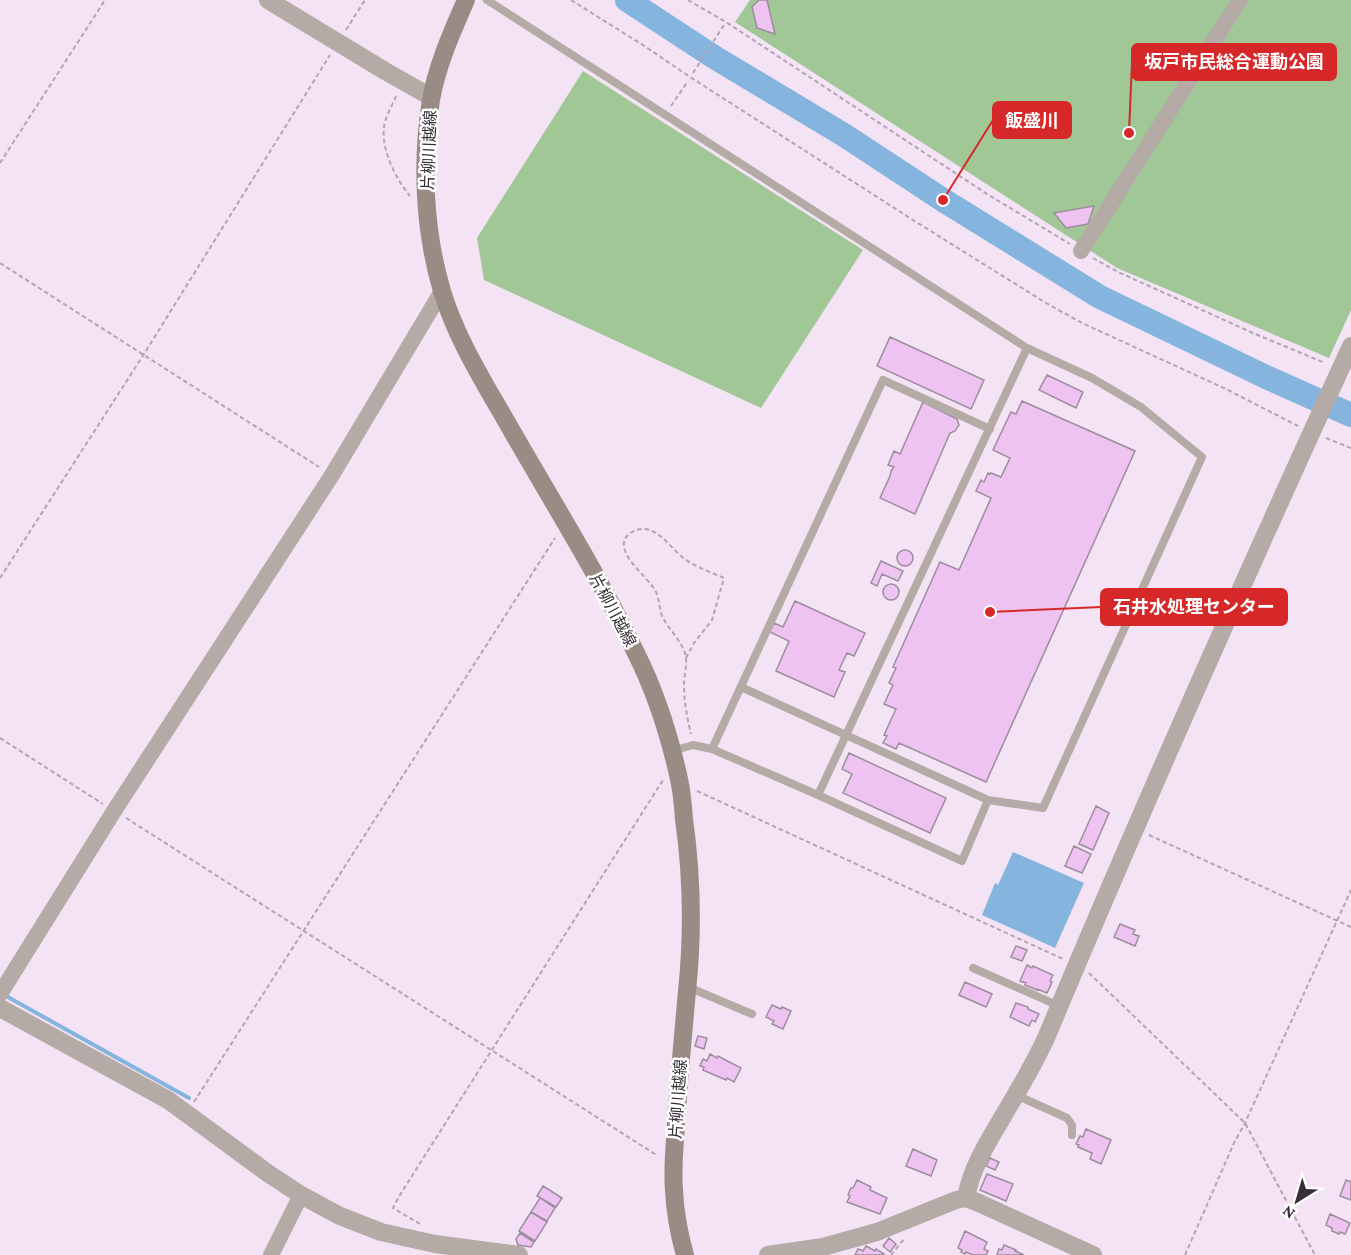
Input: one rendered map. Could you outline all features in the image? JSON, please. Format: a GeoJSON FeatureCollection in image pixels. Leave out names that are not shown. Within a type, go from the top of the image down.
{"type":"FeatureCollection","features":[{"type":"Feature","properties":{"kind":"main road","name":"片柳川越線"},"geometry":{"type":"LineString","coordinates":[[466,0],[444,51],[431,98],[425,171],[431,244],[442,291],[455,327],[638,656],[658,709],[680,784],[691,886],[688,987],[679,1066],[674,1189],[677,1222],[685,1255]]}},
{"type":"Feature","properties":{"kind":"street"},"geometry":{"type":"LineString","coordinates":[[268,0],[431,98]]}},
{"type":"Feature","properties":{"kind":"street"},"geometry":{"type":"LineString","coordinates":[[1081,251],[1240,0]]}},
{"type":"Feature","properties":{"kind":"street"},"geometry":{"type":"LineString","coordinates":[[0,994],[114,811],[332,475],[442,291]]}},
{"type":"Feature","properties":{"kind":"street"},"geometry":{"type":"LineString","coordinates":[[966,1198],[969,1183],[983,1150],[1038,1057],[1185,716],[1351,346]]}},
{"type":"Feature","properties":{"kind":"street"},"geometry":{"type":"LineString","coordinates":[[0,1008],[168,1100],[301,1196],[340,1216],[381,1232],[440,1250],[519,1255]]}},
{"type":"Feature","properties":{"kind":"street"},"geometry":{"type":"LineString","coordinates":[[271,1255],[301,1196]]}},
{"type":"Feature","properties":{"kind":"street"},"geometry":{"type":"LineString","coordinates":[[768,1255],[823,1247],[877,1232],[966,1198],[1093,1255]]}},
{"type":"Feature","properties":{"kind":"lane"},"geometry":{"type":"LineString","coordinates":[[487,0],[1028,348],[1092,378],[1141,407],[1202,457],[1043,808],[988,800],[741,687]]}},
{"type":"Feature","properties":{"kind":"lane"},"geometry":{"type":"LineString","coordinates":[[818,795],[1028,348]]}},
{"type":"Feature","properties":{"kind":"lane"},"geometry":{"type":"LineString","coordinates":[[712,749],[883,380],[990,429]]}},
{"type":"Feature","properties":{"kind":"lane"},"geometry":{"type":"LineString","coordinates":[[673,757],[693,745],[712,749],[962,861],[988,800]]}},
{"type":"Feature","properties":{"kind":"lane"},"geometry":{"type":"LineString","coordinates":[[973,968],[1059,1006]]}},
{"type":"Feature","properties":{"kind":"lane"},"geometry":{"type":"LineString","coordinates":[[688,987],[752,1014]]}},
{"type":"Feature","properties":{"kind":"lane"},"geometry":{"type":"LineString","coordinates":[[1016,1095],[1067,1118],[1072,1125],[1072,1135]]}},
{"type":"Feature","properties":{"kind":"path"},"geometry":{"type":"LineString","coordinates":[[0,163],[105,0]]}},
{"type":"Feature","properties":{"kind":"path"},"geometry":{"type":"LineString","coordinates":[[0,578],[144,354],[365,0]]}},
{"type":"Feature","properties":{"kind":"path"},"geometry":{"type":"LineString","coordinates":[[570,0],[1046,303],[1082,323],[1226,389],[1283,420],[1313,430],[1351,448]]}},
{"type":"Feature","properties":{"kind":"path"},"geometry":{"type":"LineString","coordinates":[[688,0],[726,22],[987,194],[1081,251],[1118,272],[1339,372]]}},
{"type":"Feature","properties":{"kind":"path"},"geometry":{"type":"LineString","coordinates":[[693,73],[723,25]]}},
{"type":"Feature","properties":{"kind":"path"},"geometry":{"type":"LineString","coordinates":[[665,115],[688,81]]}},
{"type":"Feature","properties":{"kind":"path"},"geometry":{"type":"LineString","coordinates":[[399,90],[384,125],[384,138],[389,159],[401,184],[411,198]]}},
{"type":"Feature","properties":{"kind":"path"},"geometry":{"type":"LineString","coordinates":[[0,263],[332,475]]}},
{"type":"Feature","properties":{"kind":"path"},"geometry":{"type":"LineString","coordinates":[[186,1114],[565,523]]}},
{"type":"Feature","properties":{"kind":"path"},"geometry":{"type":"LineString","coordinates":[[686,658],[664,620],[654,588],[625,552],[624,541],[632,531],[652,530],[679,555],[724,578],[711,620],[686,658],[684,695],[693,745]]}},
{"type":"Feature","properties":{"kind":"path"},"geometry":{"type":"LineString","coordinates":[[0,738],[651,1153],[674,1163]]}},
{"type":"Feature","properties":{"kind":"path"},"geometry":{"type":"LineString","coordinates":[[420,1224],[393,1208],[398,1198],[673,757]]}},
{"type":"Feature","properties":{"kind":"path"},"geometry":{"type":"LineString","coordinates":[[680,784],[1087,971],[1245,1123],[1315,1255]]}},
{"type":"Feature","properties":{"kind":"path"},"geometry":{"type":"LineString","coordinates":[[1136,829],[1351,927]]}},
{"type":"Feature","properties":{"kind":"path"},"geometry":{"type":"LineString","coordinates":[[1185,1255],[1351,890]]}},
{"type":"Feature","properties":{"kind":"green space"},"geometry":{"type":"Polygon","coordinates":[[[750,0],[1351,0],[1351,310],[1329,358],[1117,268],[735,22],[750,0]]]}},
{"type":"Feature","properties":{"kind":"green space"},"geometry":{"type":"Polygon","coordinates":[[[583,71],[863,250],[761,408],[484,280],[477,238],[583,71]]]}},
{"type":"Feature","properties":{"kind":"water"},"geometry":{"type":"Polygon","coordinates":[[[1013,852],[1084,883],[1055,948],[982,915],[995,883],[998,885],[1013,852]]]}},
{"type":"Feature","properties":{"kind":"building"},"geometry":{"type":"Polygon","coordinates":[[[759,0],[767,0],[775,34],[757,28],[752,7],[759,0]]]}},
{"type":"Feature","properties":{"kind":"building"},"geometry":{"type":"Polygon","coordinates":[[[1094,206],[1088,224],[1066,228],[1054,213],[1094,206]]]}},
{"type":"Feature","properties":{"kind":"building"},"geometry":{"type":"Polygon","coordinates":[[[890,337],[984,380],[971,409],[877,366],[890,337]]]}},
{"type":"Feature","properties":{"kind":"building"},"geometry":{"type":"Polygon","coordinates":[[[1047,375],[1083,392],[1076,408],[1039,390],[1047,375]]]}},
{"type":"Feature","properties":{"kind":"building"},"geometry":{"type":"Polygon","coordinates":[[[1022,401],[1135,451],[986,782],[899,743],[896,749],[883,743],[887,736],[884,735],[896,709],[884,704],[893,685],[889,683],[896,668],[893,667],[940,562],[959,570],[991,498],[976,491],[981,480],[984,482],[988,473],[1001,477],[1010,458],[993,450],[1011,412],[1016,414],[1022,401]]]}},
{"type":"Feature","properties":{"kind":"building"},"geometry":{"type":"Polygon","coordinates":[[[923,402],[957,419],[959,425],[955,431],[950,433],[915,514],[880,498],[894,467],[888,465],[894,451],[900,454],[923,402]]]}},
{"type":"Feature","properties":{"kind":"building"},"geometry":{"type":"Polygon","coordinates":[[[905,550],[913,558],[905,566],[897,558],[905,550]]]}},
{"type":"Feature","properties":{"kind":"building"},"geometry":{"type":"Polygon","coordinates":[[[881,561],[903,571],[898,581],[882,574],[877,586],[871,583],[881,561]]]}},
{"type":"Feature","properties":{"kind":"building"},"geometry":{"type":"Polygon","coordinates":[[[891,584],[899,592],[891,600],[883,592],[891,584]]]}},
{"type":"Feature","properties":{"kind":"building"},"geometry":{"type":"Polygon","coordinates":[[[795,601],[865,633],[854,656],[847,653],[839,670],[845,672],[834,697],[776,671],[789,641],[770,632],[774,623],[783,627],[795,601]]]}},
{"type":"Feature","properties":{"kind":"building"},"geometry":{"type":"Polygon","coordinates":[[[849,753],[946,798],[930,833],[843,793],[852,774],[842,769],[849,753]]]}},
{"type":"Feature","properties":{"kind":"building"},"geometry":{"type":"Polygon","coordinates":[[[1096,806],[1109,813],[1093,850],[1079,844],[1096,806]]]}},
{"type":"Feature","properties":{"kind":"building"},"geometry":{"type":"Polygon","coordinates":[[[1074,846],[1091,854],[1082,873],[1065,866],[1074,846]]]}},
{"type":"Feature","properties":{"kind":"building"},"geometry":{"type":"Polygon","coordinates":[[[1120,924],[1135,930],[1133,934],[1139,936],[1135,946],[1114,937],[1120,924]]]}},
{"type":"Feature","properties":{"kind":"building"},"geometry":{"type":"Polygon","coordinates":[[[1016,946],[1027,950],[1022,961],[1011,957],[1016,946]]]}},
{"type":"Feature","properties":{"kind":"building"},"geometry":{"type":"Polygon","coordinates":[[[1027,965],[1053,975],[1047,993],[1020,981],[1027,965]]]}},
{"type":"Feature","properties":{"kind":"building"},"geometry":{"type":"Polygon","coordinates":[[[965,982],[992,994],[986,1007],[959,995],[965,982]]]}},
{"type":"Feature","properties":{"kind":"building"},"geometry":{"type":"Polygon","coordinates":[[[1016,1003],[1039,1014],[1035,1022],[1032,1020],[1029,1026],[1010,1017],[1016,1003]]]}},
{"type":"Feature","properties":{"kind":"building"},"geometry":{"type":"Polygon","coordinates":[[[772,1005],[791,1011],[783,1029],[772,1024],[774,1021],[766,1017],[772,1005]]]}},
{"type":"Feature","properties":{"kind":"building"},"geometry":{"type":"Polygon","coordinates":[[[698,1036],[707,1038],[704,1049],[695,1046],[698,1036]]]}},
{"type":"Feature","properties":{"kind":"building"},"geometry":{"type":"Polygon","coordinates":[[[710,1054],[741,1068],[734,1082],[703,1070],[704,1067],[700,1066],[703,1059],[707,1061],[710,1054]]]}},
{"type":"Feature","properties":{"kind":"building"},"geometry":{"type":"Polygon","coordinates":[[[1086,1129],[1111,1140],[1101,1164],[1090,1159],[1092,1153],[1076,1144],[1080,1136],[1083,1137],[1086,1129]]]}},
{"type":"Feature","properties":{"kind":"building"},"geometry":{"type":"Polygon","coordinates":[[[913,1149],[937,1160],[931,1176],[906,1166],[913,1149]]]}},
{"type":"Feature","properties":{"kind":"building"},"geometry":{"type":"Polygon","coordinates":[[[990,1158],[999,1162],[995,1170],[986,1166],[990,1158]]]}},
{"type":"Feature","properties":{"kind":"building"},"geometry":{"type":"Polygon","coordinates":[[[987,1174],[1013,1184],[1006,1201],[980,1190],[987,1174]]]}},
{"type":"Feature","properties":{"kind":"building"},"geometry":{"type":"Polygon","coordinates":[[[857,1180],[871,1187],[870,1190],[887,1198],[880,1214],[847,1202],[851,1188],[857,1180]]]}},
{"type":"Feature","properties":{"kind":"building"},"geometry":{"type":"Polygon","coordinates":[[[1346,1180],[1351,1182],[1351,1200],[1340,1196],[1346,1180]]]}},
{"type":"Feature","properties":{"kind":"building"},"geometry":{"type":"Polygon","coordinates":[[[543,1186],[562,1198],[556,1207],[537,1196],[543,1186]]]}},
{"type":"Feature","properties":{"kind":"building"},"geometry":{"type":"Polygon","coordinates":[[[540,1198],[555,1208],[547,1221],[531,1212],[540,1198]]]}},
{"type":"Feature","properties":{"kind":"building"},"geometry":{"type":"Polygon","coordinates":[[[531,1212],[547,1222],[535,1241],[519,1231],[531,1212]]]}},
{"type":"Feature","properties":{"kind":"building"},"geometry":{"type":"Polygon","coordinates":[[[1330,1214],[1350,1223],[1345,1234],[1332,1231],[1332,1228],[1326,1225],[1330,1214]]]}},
{"type":"Feature","properties":{"kind":"building"},"geometry":{"type":"Polygon","coordinates":[[[965,1231],[987,1242],[984,1249],[988,1251],[986,1255],[961,1252],[962,1250],[958,1248],[965,1231]]]}},
{"type":"Feature","properties":{"kind":"building"},"geometry":{"type":"Polygon","coordinates":[[[520,1233],[534,1242],[531,1247],[518,1245],[516,1239],[520,1233]]]}},
{"type":"Feature","properties":{"kind":"building"},"geometry":{"type":"Polygon","coordinates":[[[889,1238],[896,1244],[890,1252],[883,1246],[889,1238]]]}},
{"type":"Feature","properties":{"kind":"building"},"geometry":{"type":"Polygon","coordinates":[[[1004,1245],[1024,1255],[997,1255],[999,1249],[1002,1250],[1004,1245]]]}},
{"type":"Feature","properties":{"kind":"building"},"geometry":{"type":"Polygon","coordinates":[[[866,1246],[884,1254],[855,1255],[858,1249],[863,1251],[866,1246]]]}},
{"type":"Feature","properties":{"kind":"waterway"},"geometry":{"type":"LineString","coordinates":[[627,0],[714,57],[844,135],[943,200],[1100,297],[1351,415]]}},
{"type":"Feature","properties":{"kind":"waterway"},"geometry":{"type":"LineString","coordinates":[[6,996],[189,1098]]}},
{"type":"Feature","properties":{"kind":"place","name":"坂戸市民総合運動公園"},"geometry":{"type":"Point","coordinates":[1129,133]}},
{"type":"Feature","properties":{"kind":"place","name":"飯盛川"},"geometry":{"type":"Point","coordinates":[943,200]}},
{"type":"Feature","properties":{"kind":"place","name":"石井水処理センター"},"geometry":{"type":"Point","coordinates":[990,612]}}]}
